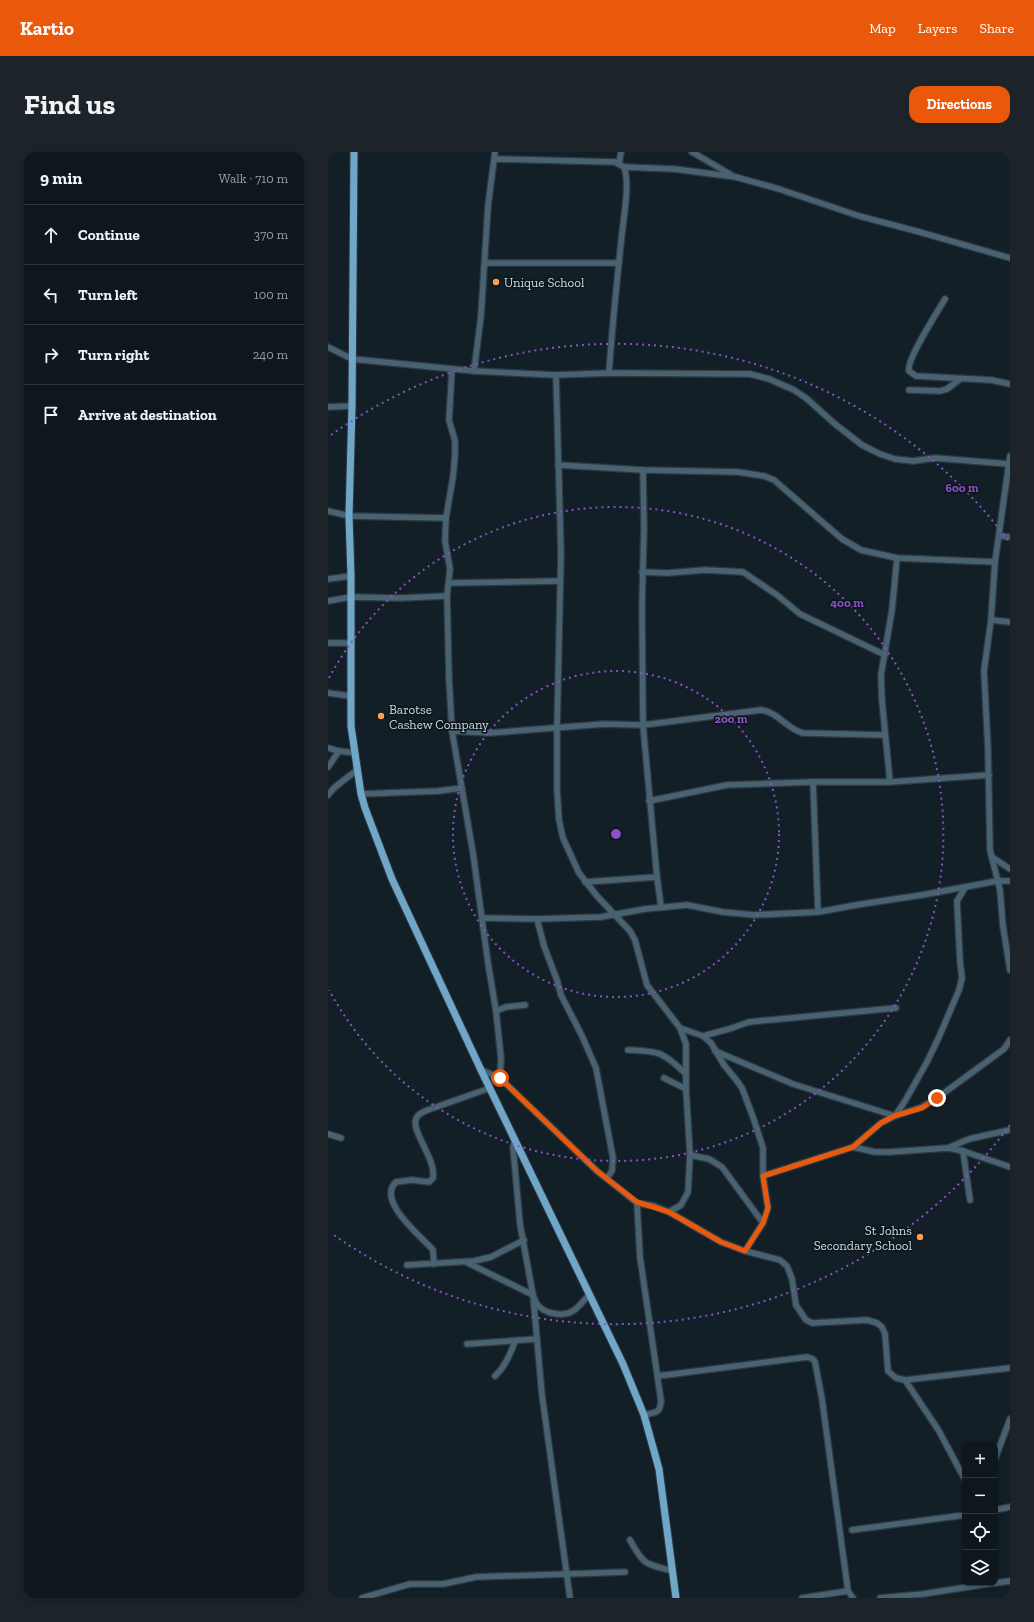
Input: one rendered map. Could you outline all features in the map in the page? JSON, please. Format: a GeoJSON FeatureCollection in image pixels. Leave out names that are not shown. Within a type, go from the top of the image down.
{"type":"FeatureCollection","features":[{"type":"Feature","properties":{"kind":"main road"},"geometry":{"type":"LineString","coordinates":[[354,152],[352,406],[349,516],[351,576],[350,696],[351,726],[361,794],[380,852],[392,879],[481,1070],[623,1364],[644,1415],[659,1469],[676,1598]]}},
{"type":"Feature","properties":{"kind":"street"},"geometry":{"type":"LineString","coordinates":[[474,371],[481,316],[488,206],[495,152]]}},
{"type":"Feature","properties":{"kind":"street"},"geometry":{"type":"LineString","coordinates":[[609,373],[626,175],[621,165],[621,152]]}},
{"type":"Feature","properties":{"kind":"street"},"geometry":{"type":"LineString","coordinates":[[692,152],[736,177]]}},
{"type":"Feature","properties":{"kind":"street"},"geometry":{"type":"LineString","coordinates":[[495,159],[615,162],[621,165],[674,169],[736,177],[778,189],[859,216],[1010,258]]}},
{"type":"Feature","properties":{"kind":"street"},"geometry":{"type":"LineString","coordinates":[[485,263],[619,263]]}},
{"type":"Feature","properties":{"kind":"street"},"geometry":{"type":"LineString","coordinates":[[945,299],[925,332],[908,369],[910,372],[916,376],[990,380],[1010,384]]}},
{"type":"Feature","properties":{"kind":"street"},"geometry":{"type":"LineString","coordinates":[[328,347],[352,359],[474,371],[556,375],[609,373],[750,374],[769,379],[794,390],[806,398],[835,424],[862,445],[880,454],[895,459],[913,461],[935,458],[1009,464]]}},
{"type":"Feature","properties":{"kind":"street"},"geometry":{"type":"LineString","coordinates":[[452,369],[449,420],[455,441],[455,455],[446,518],[445,541],[450,569],[447,596],[448,678],[452,731],[483,918],[488,964],[496,1011],[501,1058],[500,1078]]}},
{"type":"Feature","properties":{"kind":"street"},"geometry":{"type":"LineString","coordinates":[[556,375],[561,553],[557,728],[557,789],[559,820],[563,838],[578,873],[630,931],[635,940],[647,985],[680,1028],[686,1044],[685,1073],[690,1155],[688,1192],[682,1205],[669,1212]]}},
{"type":"Feature","properties":{"kind":"street"},"geometry":{"type":"LineString","coordinates":[[909,390],[940,391],[947,389],[960,379]]}},
{"type":"Feature","properties":{"kind":"street"},"geometry":{"type":"LineString","coordinates":[[328,407],[352,406]]}},
{"type":"Feature","properties":{"kind":"street"},"geometry":{"type":"LineString","coordinates":[[1010,456],[1000,536],[995,562],[984,671],[989,774],[990,850],[1000,890],[1003,926],[1010,970]]}},
{"type":"Feature","properties":{"kind":"street"},"geometry":{"type":"LineString","coordinates":[[558,466],[738,472],[764,476],[774,480],[842,539],[861,550],[897,558],[995,562]]}},
{"type":"Feature","properties":{"kind":"street"},"geometry":{"type":"LineString","coordinates":[[643,470],[643,725],[649,801],[661,907]]}},
{"type":"Feature","properties":{"kind":"street"},"geometry":{"type":"LineString","coordinates":[[328,511],[349,516],[446,518]]}},
{"type":"Feature","properties":{"kind":"street"},"geometry":{"type":"LineString","coordinates":[[1000,536],[1010,537]]}},
{"type":"Feature","properties":{"kind":"street"},"geometry":{"type":"LineString","coordinates":[[890,782],[884,735],[881,675],[892,610],[897,558]]}},
{"type":"Feature","properties":{"kind":"street"},"geometry":{"type":"LineString","coordinates":[[642,572],[705,570],[743,572],[777,595],[800,614],[885,655]]}},
{"type":"Feature","properties":{"kind":"street"},"geometry":{"type":"LineString","coordinates":[[328,579],[351,576]]}},
{"type":"Feature","properties":{"kind":"street"},"geometry":{"type":"LineString","coordinates":[[449,583],[560,581]]}},
{"type":"Feature","properties":{"kind":"street"},"geometry":{"type":"LineString","coordinates":[[328,601],[351,597],[401,598],[447,596]]}},
{"type":"Feature","properties":{"kind":"street"},"geometry":{"type":"LineString","coordinates":[[990,620],[1010,622]]}},
{"type":"Feature","properties":{"kind":"street"},"geometry":{"type":"LineString","coordinates":[[328,643],[350,643]]}},
{"type":"Feature","properties":{"kind":"street"},"geometry":{"type":"LineString","coordinates":[[328,693],[350,696]]}},
{"type":"Feature","properties":{"kind":"street"},"geometry":{"type":"LineString","coordinates":[[452,731],[490,733],[604,724],[643,725],[761,710],[767,711],[803,733],[884,735]]}},
{"type":"Feature","properties":{"kind":"street"},"geometry":{"type":"LineString","coordinates":[[328,748],[355,753]]}},
{"type":"Feature","properties":{"kind":"street"},"geometry":{"type":"LineString","coordinates":[[328,768],[339,751]]}},
{"type":"Feature","properties":{"kind":"street"},"geometry":{"type":"LineString","coordinates":[[328,795],[335,787],[357,770]]}},
{"type":"Feature","properties":{"kind":"street"},"geometry":{"type":"LineString","coordinates":[[649,801],[727,785],[813,782],[890,782],[989,774]]}},
{"type":"Feature","properties":{"kind":"street"},"geometry":{"type":"LineString","coordinates":[[813,782],[818,912]]}},
{"type":"Feature","properties":{"kind":"street"},"geometry":{"type":"LineString","coordinates":[[361,794],[438,791],[462,788]]}},
{"type":"Feature","properties":{"kind":"street"},"geometry":{"type":"LineString","coordinates":[[992,858],[1010,869]]}},
{"type":"Feature","properties":{"kind":"street"},"geometry":{"type":"LineString","coordinates":[[585,882],[657,877]]}},
{"type":"Feature","properties":{"kind":"street"},"geometry":{"type":"LineString","coordinates":[[483,918],[536,919],[601,917],[661,907],[687,905],[723,912],[754,915],[818,912],[965,888],[997,881],[1010,881]]}},
{"type":"Feature","properties":{"kind":"street"},"geometry":{"type":"LineString","coordinates":[[894,1116],[905,1101],[927,1062],[959,990],[962,978],[957,901],[965,888]]}},
{"type":"Feature","properties":{"kind":"street"},"geometry":{"type":"LineString","coordinates":[[536,919],[544,946],[558,980],[561,995],[582,1036],[596,1068],[613,1158],[612,1171],[607,1178]]}},
{"type":"Feature","properties":{"kind":"street"},"geometry":{"type":"LineString","coordinates":[[496,1011],[506,1007],[525,1005]]}},
{"type":"Feature","properties":{"kind":"street"},"geometry":{"type":"LineString","coordinates":[[703,1036],[749,1022],[896,1008]]}},
{"type":"Feature","properties":{"kind":"street"},"geometry":{"type":"LineString","coordinates":[[680,1028],[703,1036],[711,1044],[742,1088],[763,1148],[763,1176],[768,1208],[763,1223],[745,1251]]}},
{"type":"Feature","properties":{"kind":"street"},"geometry":{"type":"LineString","coordinates":[[763,1176],[853,1147],[881,1123],[894,1116],[922,1108],[937,1098],[1004,1049],[1010,1040]]}},
{"type":"Feature","properties":{"kind":"street"},"geometry":{"type":"LineString","coordinates":[[628,1050],[658,1052],[671,1060],[685,1073]]}},
{"type":"Feature","properties":{"kind":"street"},"geometry":{"type":"LineString","coordinates":[[715,1051],[793,1084],[894,1116]]}},
{"type":"Feature","properties":{"kind":"street"},"geometry":{"type":"LineString","coordinates":[[481,1070],[500,1078],[597,1171],[637,1202],[669,1212],[721,1242],[745,1251],[780,1260],[787,1266],[792,1279],[796,1305],[806,1320],[812,1323],[867,1320],[877,1323],[882,1327],[885,1334],[888,1371],[896,1378],[905,1380],[1010,1368]]}},
{"type":"Feature","properties":{"kind":"street"},"geometry":{"type":"LineString","coordinates":[[664,1078],[686,1089]]}},
{"type":"Feature","properties":{"kind":"street"},"geometry":{"type":"LineString","coordinates":[[434,1264],[435,1255],[433,1250],[400,1216],[390,1196],[390,1191],[396,1182],[412,1180],[429,1182],[433,1178],[434,1168],[415,1127],[416,1118],[425,1111],[490,1088]]}},
{"type":"Feature","properties":{"kind":"street"},"geometry":{"type":"LineString","coordinates":[[948,1148],[969,1139],[1010,1130]]}},
{"type":"Feature","properties":{"kind":"street"},"geometry":{"type":"LineString","coordinates":[[328,1134],[341,1138]]}},
{"type":"Feature","properties":{"kind":"street"},"geometry":{"type":"LineString","coordinates":[[515,1140],[513,1147],[520,1224],[533,1295],[544,1411],[570,1598]]}},
{"type":"Feature","properties":{"kind":"street"},"geometry":{"type":"LineString","coordinates":[[853,1147],[875,1152],[948,1148],[963,1151],[1010,1167]]}},
{"type":"Feature","properties":{"kind":"street"},"geometry":{"type":"LineString","coordinates":[[963,1151],[970,1200]]}},
{"type":"Feature","properties":{"kind":"street"},"geometry":{"type":"LineString","coordinates":[[690,1155],[709,1159],[722,1167],[763,1223]]}},
{"type":"Feature","properties":{"kind":"street"},"geometry":{"type":"LineString","coordinates":[[637,1202],[640,1257],[662,1401],[661,1408],[658,1412],[644,1415]]}},
{"type":"Feature","properties":{"kind":"street"},"geometry":{"type":"LineString","coordinates":[[407,1265],[466,1262],[490,1257],[524,1240]]}},
{"type":"Feature","properties":{"kind":"street"},"geometry":{"type":"LineString","coordinates":[[466,1262],[533,1295],[537,1304],[541,1308],[552,1313],[560,1314],[573,1311],[590,1295]]}},
{"type":"Feature","properties":{"kind":"street"},"geometry":{"type":"LineString","coordinates":[[467,1344],[537,1339]]}},
{"type":"Feature","properties":{"kind":"street"},"geometry":{"type":"LineString","coordinates":[[495,1376],[501,1371],[515,1341]]}},
{"type":"Feature","properties":{"kind":"street"},"geometry":{"type":"LineString","coordinates":[[658,1376],[807,1357],[813,1359],[815,1362],[822,1399],[848,1591],[853,1598]]}},
{"type":"Feature","properties":{"kind":"street"},"geometry":{"type":"LineString","coordinates":[[905,1380],[939,1431],[964,1478]]}},
{"type":"Feature","properties":{"kind":"street"},"geometry":{"type":"LineString","coordinates":[[998,1450],[1010,1419]]}},
{"type":"Feature","properties":{"kind":"street"},"geometry":{"type":"LineString","coordinates":[[998,1509],[1010,1507]]}},
{"type":"Feature","properties":{"kind":"street"},"geometry":{"type":"LineString","coordinates":[[852,1530],[962,1515]]}},
{"type":"Feature","properties":{"kind":"street"},"geometry":{"type":"LineString","coordinates":[[630,1540],[638,1555],[644,1562],[673,1571]]}},
{"type":"Feature","properties":{"kind":"street"},"geometry":{"type":"LineString","coordinates":[[362,1598],[410,1584],[443,1584],[476,1577],[625,1572]]}},
{"type":"Feature","properties":{"kind":"street"},"geometry":{"type":"LineString","coordinates":[[998,1582],[1010,1581]]}},
{"type":"Feature","properties":{"kind":"street"},"geometry":{"type":"LineString","coordinates":[[880,1598],[924,1596],[978,1586]]}},
{"type":"Feature","properties":{"kind":"street"},"geometry":{"type":"LineString","coordinates":[[802,1598],[848,1591]]}},
{"type":"Feature","properties":{"kind":"place","name":"Unique School"},"geometry":{"type":"Point","coordinates":[496,282]}},
{"type":"Feature","properties":{"kind":"place","name":"Barotse Cashew Company"},"geometry":{"type":"Point","coordinates":[381,716]}},
{"type":"Feature","properties":{"kind":"place","name":"St Johns Secondary School"},"geometry":{"type":"Point","coordinates":[920,1237]}},
{"type":"Feature","properties":{"kind":"route"},"geometry":{"type":"LineString","coordinates":[[500,1078],[580,1153],[597,1171],[637,1202],[654,1206],[669,1212],[721,1242],[745,1251],[763,1223],[768,1208],[763,1176],[853,1147],[881,1123],[894,1116],[922,1108],[937,1098]]}}]}
